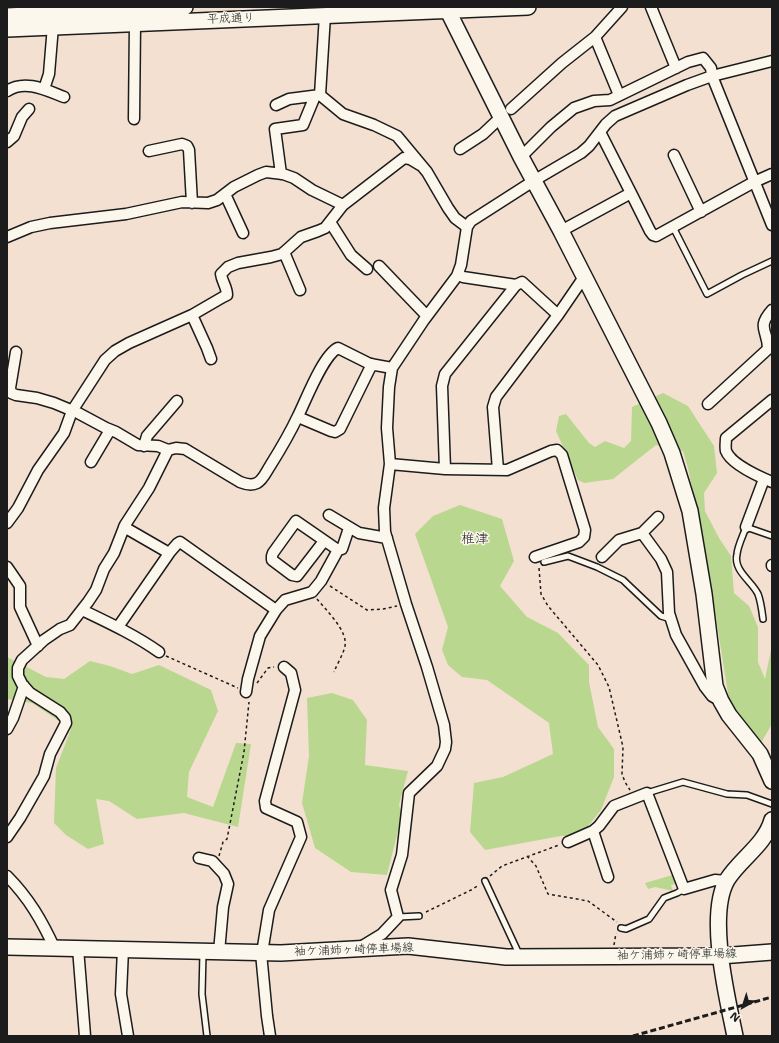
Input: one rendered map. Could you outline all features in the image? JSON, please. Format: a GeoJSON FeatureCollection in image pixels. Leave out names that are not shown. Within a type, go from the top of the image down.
{"type":"FeatureCollection","features":[{"type":"Feature","properties":{"kind":"street"},"geometry":{"type":"LineString","coordinates":[[7,16],[185,7]]}},
{"type":"Feature","properties":{"kind":"street","name":"平成通り"},"geometry":{"type":"LineString","coordinates":[[7,29],[326,15],[447,8],[528,7]]}},
{"type":"Feature","properties":{"kind":"street"},"geometry":{"type":"LineString","coordinates":[[460,149],[483,134],[562,63],[595,37],[622,7]]}},
{"type":"Feature","properties":{"kind":"street"},"geometry":{"type":"LineString","coordinates":[[651,7],[676,68]]}},
{"type":"Feature","properties":{"kind":"street"},"geometry":{"type":"LineString","coordinates":[[447,8],[506,113],[521,157],[535,180],[659,422],[672,454],[690,511],[704,594],[716,686],[728,715],[760,754],[771,776]]}},
{"type":"Feature","properties":{"kind":"street"},"geometry":{"type":"LineString","coordinates":[[281,174],[275,129],[303,125],[318,95],[326,15]]}},
{"type":"Feature","properties":{"kind":"street"},"geometry":{"type":"LineString","coordinates":[[134,23],[134,119]]}},
{"type":"Feature","properties":{"kind":"street"},"geometry":{"type":"LineString","coordinates":[[44,89],[48,74],[53,26]]}},
{"type":"Feature","properties":{"kind":"street"},"geometry":{"type":"LineString","coordinates":[[595,37],[619,95]]}},
{"type":"Feature","properties":{"kind":"street"},"geometry":{"type":"LineString","coordinates":[[521,157],[551,127],[574,108],[594,101],[610,100],[688,62],[703,58],[711,68],[712,76],[772,225]]}},
{"type":"Feature","properties":{"kind":"street"},"geometry":{"type":"LineString","coordinates":[[357,949],[382,934],[398,917],[392,890],[402,855],[409,794],[437,766],[446,742],[444,726],[427,667],[406,604],[385,532],[384,508],[390,464],[387,428],[389,387],[392,368],[427,316],[458,274],[467,227],[470,221],[581,153],[589,146],[606,124],[615,116],[687,84],[772,61]]}},
{"type":"Feature","properties":{"kind":"street"},"geometry":{"type":"LineString","coordinates":[[7,91],[21,86],[34,86],[64,97]]}},
{"type":"Feature","properties":{"kind":"street"},"geometry":{"type":"LineString","coordinates":[[276,105],[289,99],[318,95],[343,114],[374,125],[397,136],[427,172],[455,218],[467,227]]}},
{"type":"Feature","properties":{"kind":"street"},"geometry":{"type":"LineString","coordinates":[[9,138],[22,117],[29,109]]}},
{"type":"Feature","properties":{"kind":"street"},"geometry":{"type":"LineString","coordinates":[[600,132],[644,220],[653,235],[656,236],[754,182],[772,174]]}},
{"type":"Feature","properties":{"kind":"street"},"geometry":{"type":"LineString","coordinates":[[149,151],[182,144],[187,146],[189,150],[192,203]]}},
{"type":"Feature","properties":{"kind":"street"},"geometry":{"type":"LineString","coordinates":[[674,155],[701,212]]}},
{"type":"Feature","properties":{"kind":"street"},"geometry":{"type":"LineString","coordinates":[[7,523],[18,508],[38,470],[64,433],[72,411],[105,360],[114,351],[129,342],[192,315],[227,295],[227,290],[221,274],[228,267],[252,260],[271,258],[284,252],[301,237],[318,232],[325,228],[343,205],[404,158],[410,158],[420,165]]}},
{"type":"Feature","properties":{"kind":"street"},"geometry":{"type":"LineString","coordinates":[[7,237],[50,223],[126,214],[182,202],[208,203],[217,200],[234,188],[266,172],[294,178],[312,190],[343,205]]}},
{"type":"Feature","properties":{"kind":"street"},"geometry":{"type":"LineString","coordinates":[[561,231],[631,193]]}},
{"type":"Feature","properties":{"kind":"street"},"geometry":{"type":"LineString","coordinates":[[225,194],[242,233]]}},
{"type":"Feature","properties":{"kind":"street"},"geometry":{"type":"LineString","coordinates":[[330,222],[351,255],[367,269]]}},
{"type":"Feature","properties":{"kind":"street"},"geometry":{"type":"LineString","coordinates":[[284,252],[300,290]]}},
{"type":"Feature","properties":{"kind":"street"},"geometry":{"type":"LineString","coordinates":[[378,266],[427,316]]}},
{"type":"Feature","properties":{"kind":"street"},"geometry":{"type":"LineString","coordinates":[[458,274],[463,277],[516,285]]}},
{"type":"Feature","properties":{"kind":"street"},"geometry":{"type":"LineString","coordinates":[[498,470],[493,407],[496,397],[558,315],[584,277]]}},
{"type":"Feature","properties":{"kind":"street"},"geometry":{"type":"LineString","coordinates":[[445,470],[442,386],[445,374],[516,285],[522,282],[558,315]]}},
{"type":"Feature","properties":{"kind":"street"},"geometry":{"type":"LineString","coordinates":[[708,404],[770,347],[763,325],[765,318],[772,310]]}},
{"type":"Feature","properties":{"kind":"street"},"geometry":{"type":"LineString","coordinates":[[192,315],[211,359]]}},
{"type":"Feature","properties":{"kind":"street"},"geometry":{"type":"LineString","coordinates":[[16,352],[10,388],[11,393],[16,396],[43,400],[72,411],[116,432],[138,445],[158,446],[168,450],[176,448],[185,449],[240,482],[249,485],[257,483],[264,477],[298,417],[321,368],[332,350],[338,348],[372,364],[392,368]]}},
{"type":"Feature","properties":{"kind":"street"},"geometry":{"type":"LineString","coordinates":[[298,417],[331,432],[335,432],[340,429],[372,364]]}},
{"type":"Feature","properties":{"kind":"street"},"geometry":{"type":"LineString","coordinates":[[746,527],[768,480],[753,474],[737,464],[726,452],[726,438],[772,400]]}},
{"type":"Feature","properties":{"kind":"street"},"geometry":{"type":"LineString","coordinates":[[144,446],[147,436],[176,401]]}},
{"type":"Feature","properties":{"kind":"street"},"geometry":{"type":"LineString","coordinates":[[91,462],[110,430]]}},
{"type":"Feature","properties":{"kind":"street"},"geometry":{"type":"LineString","coordinates":[[7,837],[20,818],[44,776],[50,754],[66,723],[65,718],[60,712],[34,696],[24,686],[18,676],[18,668],[22,660],[38,646],[60,629],[70,625],[96,590],[104,569],[114,553],[124,527],[149,488],[168,450]]}},
{"type":"Feature","properties":{"kind":"street"},"geometry":{"type":"LineString","coordinates":[[390,464],[445,470],[507,470],[551,451],[557,450],[562,455],[585,530],[584,537],[579,542],[540,560]]}},
{"type":"Feature","properties":{"kind":"street"},"geometry":{"type":"LineString","coordinates":[[329,515],[349,528],[359,532],[387,538]]}},
{"type":"Feature","properties":{"kind":"street"},"geometry":{"type":"LineString","coordinates":[[602,557],[619,540],[627,536],[642,533],[658,517]]}},
{"type":"Feature","properties":{"kind":"street"},"geometry":{"type":"LineString","coordinates":[[324,541],[297,576],[292,575],[272,560],[273,553],[296,521],[338,550]]}},
{"type":"Feature","properties":{"kind":"street"},"geometry":{"type":"LineString","coordinates":[[124,527],[169,553]]}},
{"type":"Feature","properties":{"kind":"street"},"geometry":{"type":"LineString","coordinates":[[248,692],[248,679],[260,636],[276,610],[285,600],[312,592],[321,581],[338,550],[342,549],[349,528]]}},
{"type":"Feature","properties":{"kind":"street"},"geometry":{"type":"LineString","coordinates":[[642,533],[661,559],[667,572],[668,613],[676,635],[705,687],[712,696],[721,701]]}},
{"type":"Feature","properties":{"kind":"street"},"geometry":{"type":"LineString","coordinates":[[118,627],[169,553],[176,544],[180,542],[276,610]]}},
{"type":"Feature","properties":{"kind":"street"},"geometry":{"type":"LineString","coordinates":[[7,567],[20,586],[20,607],[38,646]]}},
{"type":"Feature","properties":{"kind":"street"},"geometry":{"type":"LineString","coordinates":[[82,610],[118,627],[159,652]]}},
{"type":"Feature","properties":{"kind":"street"},"geometry":{"type":"LineString","coordinates":[[270,1036],[262,953],[268,910],[301,837],[297,822],[266,808],[265,801],[295,690],[291,673],[284,667]]}},
{"type":"Feature","properties":{"kind":"street"},"geometry":{"type":"LineString","coordinates":[[7,729],[24,686]]}},
{"type":"Feature","properties":{"kind":"street"},"geometry":{"type":"LineString","coordinates":[[568,842],[593,831],[599,826],[614,806],[647,793],[684,889],[715,880],[726,881]]}},
{"type":"Feature","properties":{"kind":"street"},"geometry":{"type":"LineString","coordinates":[[735,1036],[720,956],[717,917],[721,896],[726,881],[765,835],[772,820]]}},
{"type":"Feature","properties":{"kind":"street"},"geometry":{"type":"LineString","coordinates":[[593,831],[608,877]]}},
{"type":"Feature","properties":{"kind":"street"},"geometry":{"type":"LineString","coordinates":[[199,858],[212,861],[217,865],[224,874],[228,884],[223,907],[219,952]]}},
{"type":"Feature","properties":{"kind":"street"},"geometry":{"type":"LineString","coordinates":[[7,876],[17,886],[40,917],[55,949]]}},
{"type":"Feature","properties":{"kind":"street","name":"袖ケ浦姉ヶ崎停車場線"},"geometry":{"type":"LineString","coordinates":[[7,947],[281,953],[408,946],[506,957],[720,956],[772,952]]}},
{"type":"Feature","properties":{"kind":"street"},"geometry":{"type":"LineString","coordinates":[[78,948],[85,1036]]}},
{"type":"Feature","properties":{"kind":"street"},"geometry":{"type":"LineString","coordinates":[[123,949],[122,994],[128,1036]]}},
{"type":"Feature","properties":{"kind":"lane"},"geometry":{"type":"LineString","coordinates":[[673,227],[707,294],[742,274],[772,261]]}},
{"type":"Feature","properties":{"kind":"lane"},"geometry":{"type":"LineString","coordinates":[[763,619],[761,603],[757,593],[742,574],[737,563],[736,555],[746,527],[772,536]]}},
{"type":"Feature","properties":{"kind":"lane"},"geometry":{"type":"LineString","coordinates":[[540,560],[568,556],[597,567],[623,580],[661,616],[670,619]]}},
{"type":"Feature","properties":{"kind":"lane"},"geometry":{"type":"LineString","coordinates":[[647,793],[683,782],[727,794],[747,795],[772,804]]}},
{"type":"Feature","properties":{"kind":"lane"},"geometry":{"type":"LineString","coordinates":[[485,881],[520,957]]}},
{"type":"Feature","properties":{"kind":"lane"},"geometry":{"type":"LineString","coordinates":[[621,928],[626,929],[649,919],[664,898],[684,889]]}},
{"type":"Feature","properties":{"kind":"lane"},"geometry":{"type":"LineString","coordinates":[[398,917],[419,916]]}},
{"type":"Feature","properties":{"kind":"lane"},"geometry":{"type":"LineString","coordinates":[[203,951],[202,994],[207,1036]]}},
{"type":"Feature","properties":{"kind":"path"},"geometry":{"type":"LineString","coordinates":[[540,560],[539,568],[541,594],[548,606],[598,665],[609,687],[623,747],[622,774],[625,782],[636,798]]}},
{"type":"Feature","properties":{"kind":"path"},"geometry":{"type":"LineString","coordinates":[[321,581],[367,610],[383,609],[406,604]]}},
{"type":"Feature","properties":{"kind":"path"},"geometry":{"type":"LineString","coordinates":[[312,592],[342,630],[345,639],[345,646],[334,672]]}},
{"type":"Feature","properties":{"kind":"path"},"geometry":{"type":"LineString","coordinates":[[159,652],[248,692]]}},
{"type":"Feature","properties":{"kind":"path"},"geometry":{"type":"LineString","coordinates":[[217,865],[223,842],[227,839],[244,752],[249,702],[248,692],[268,668],[276,666],[284,667]]}},
{"type":"Feature","properties":{"kind":"path"},"geometry":{"type":"LineString","coordinates":[[419,916],[485,881],[502,866],[568,842]]}},
{"type":"Feature","properties":{"kind":"path"},"geometry":{"type":"LineString","coordinates":[[527,856],[536,866],[548,894],[588,902],[615,920],[621,928],[616,929],[612,957]]}},
{"type":"Feature","properties":{"kind":"green space"},"geometry":{"type":"Polygon","coordinates":[[[663,393],[688,406],[714,446],[717,473],[704,493],[705,511],[719,538],[731,556],[734,593],[749,606],[758,627],[758,662],[765,679],[772,645],[772,724],[761,743],[730,706],[712,593],[688,468],[683,451],[656,445],[613,479],[584,483],[578,480],[556,431],[559,416],[566,414],[589,443],[595,447],[605,441],[624,448],[631,441],[632,407],[663,393]]]}},
{"type":"Feature","properties":{"kind":"green space"},"geometry":{"type":"Polygon","coordinates":[[[460,505],[502,519],[514,561],[500,586],[527,617],[558,633],[589,665],[589,682],[598,727],[614,749],[614,777],[601,810],[580,836],[561,836],[485,850],[470,832],[474,783],[503,777],[553,754],[549,723],[487,680],[462,677],[448,665],[442,650],[448,627],[415,534],[433,516],[460,505]]]}},
{"type":"Feature","properties":{"kind":"green space"},"geometry":{"type":"Polygon","coordinates":[[[7,657],[46,677],[64,679],[90,661],[132,674],[159,665],[211,690],[218,711],[189,772],[187,797],[213,807],[236,743],[251,744],[238,827],[184,813],[137,819],[109,801],[96,799],[104,844],[88,849],[66,835],[54,823],[56,768],[71,729],[32,703],[7,699],[7,657]]]}},
{"type":"Feature","properties":{"kind":"green space"},"geometry":{"type":"Polygon","coordinates":[[[332,693],[353,700],[367,720],[365,765],[408,771],[399,805],[402,815],[387,875],[351,872],[315,848],[302,803],[309,756],[307,698],[332,693]]]}},
{"type":"Feature","properties":{"kind":"green space"},"geometry":{"type":"Polygon","coordinates":[[[676,874],[679,883],[671,885],[673,891],[655,887],[648,889],[645,883],[676,874]]]}},
{"type":"Feature","properties":{"kind":"railway"},"geometry":{"type":"LineString","coordinates":[[633,1036],[772,997]]}},
{"type":"Feature","properties":{"kind":"district","name":"椎津"},"geometry":{"type":"Point","coordinates":[475,539]}}]}
